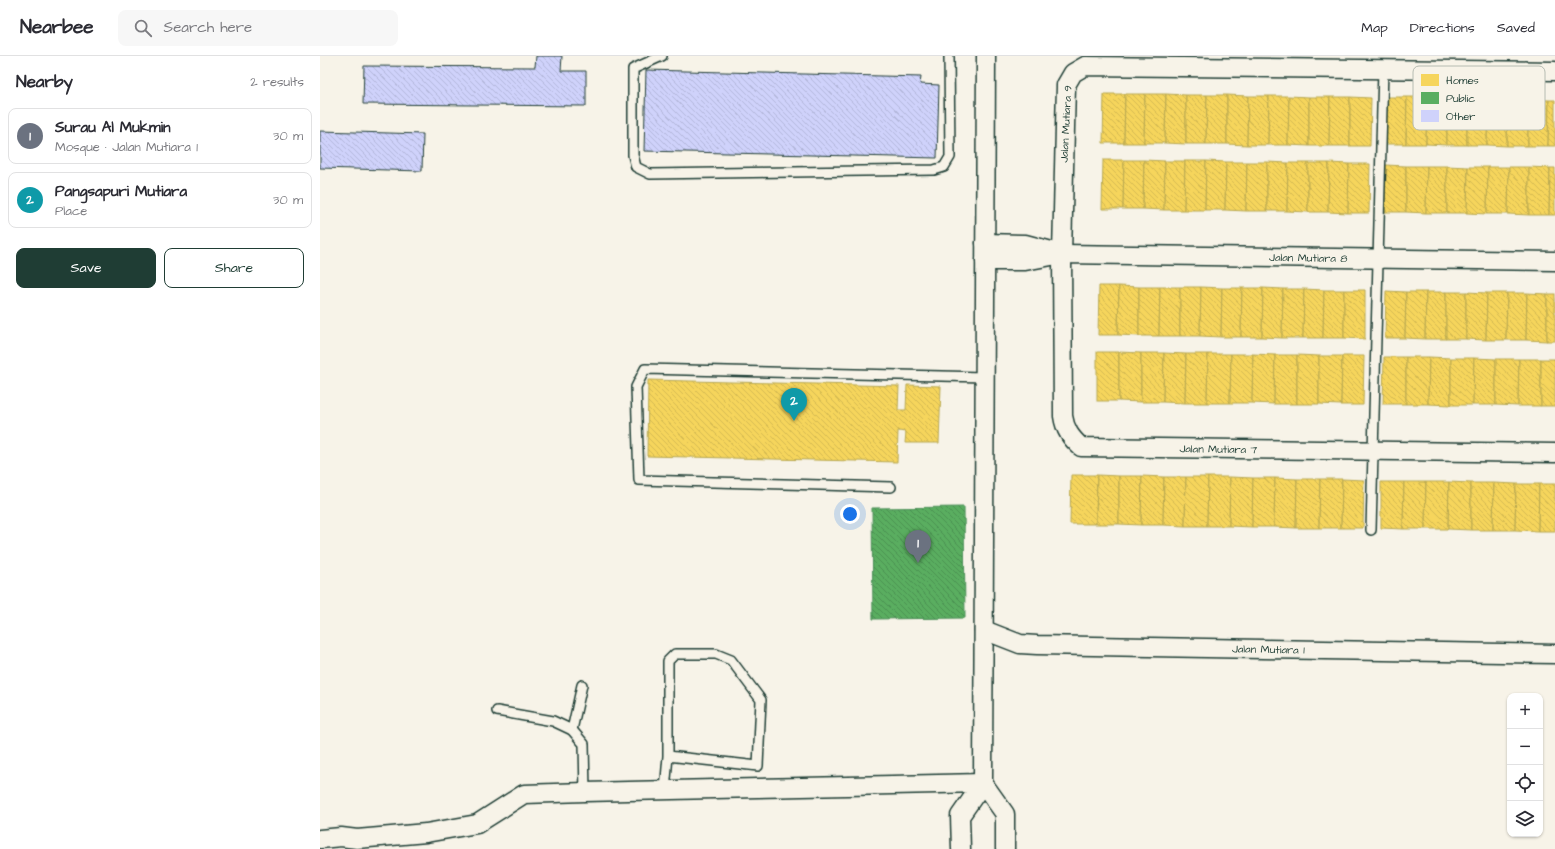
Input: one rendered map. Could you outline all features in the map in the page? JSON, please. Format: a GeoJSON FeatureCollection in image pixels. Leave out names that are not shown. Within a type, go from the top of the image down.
{"type":"FeatureCollection","features":[{"type":"Feature","properties":{"kind":"street"},"geometry":{"type":"LineString","coordinates":[[961,849],[960,816],[983,783],[986,56]]}},
{"type":"Feature","properties":{"kind":"street","name":"Jalan Mutiara 9"},"geometry":{"type":"LineString","coordinates":[[1062,254],[1066,85],[1073,73],[1078,69],[1091,66],[1413,69]]}},
{"type":"Feature","properties":{"kind":"street","name":"Jalan Mutiara 9"},"geometry":{"type":"LineString","coordinates":[[1545,71],[1555,71]]}},
{"type":"Feature","properties":{"kind":"street","name":"Jalan Mutiara 8"},"geometry":{"type":"LineString","coordinates":[[985,243],[1025,244],[1062,254]]}},
{"type":"Feature","properties":{"kind":"street","name":"Jalan Mutiara 8"},"geometry":{"type":"LineString","coordinates":[[985,261],[1025,261],[1062,254],[1555,260]]}},
{"type":"Feature","properties":{"kind":"street","name":"Jalan Mutiara 7"},"geometry":{"type":"LineString","coordinates":[[1062,254],[1063,416],[1067,431],[1072,440],[1081,447],[1555,453]]}},
{"type":"Feature","properties":{"kind":"street","name":"Jalan Mutiara 1"},"geometry":{"type":"LineString","coordinates":[[984,630],[1020,644],[1037,645],[1555,654]]}},
{"type":"Feature","properties":{"kind":"street"},"geometry":{"type":"LineString","coordinates":[[320,839],[341,837],[357,839],[426,833],[477,824],[524,794],[983,783]]}},
{"type":"Feature","properties":{"kind":"street"},"geometry":{"type":"LineString","coordinates":[[983,783],[1005,814],[1005,849]]}},
{"type":"Feature","properties":{"kind":"lane"},"geometry":{"type":"LineString","coordinates":[[662,56],[633,69],[632,155],[636,167],[650,174],[934,170],[944,167],[950,157],[949,56]]}},
{"type":"Feature","properties":{"kind":"lane"},"geometry":{"type":"LineString","coordinates":[[1371,530],[1383,69]]}},
{"type":"Feature","properties":{"kind":"lane"},"geometry":{"type":"LineString","coordinates":[[891,487],[639,480],[636,387],[645,369],[985,377]]}},
{"type":"Feature","properties":{"kind":"lane"},"geometry":{"type":"LineString","coordinates":[[665,791],[668,756],[668,661],[675,654],[716,654],[730,660],[761,700],[758,766],[668,756]]}},
{"type":"Feature","properties":{"kind":"lane"},"geometry":{"type":"LineString","coordinates":[[572,730],[582,685]]}},
{"type":"Feature","properties":{"kind":"lane"},"geometry":{"type":"LineString","coordinates":[[497,711],[553,721],[572,730],[584,744],[585,792]]}},
{"type":"Feature","properties":{"kind":"building: Homes"},"geometry":{"type":"Polygon","coordinates":[[[1104,94],[1125,94],[1124,143],[1103,143],[1104,94]]]}},
{"type":"Feature","properties":{"kind":"building: Homes"},"geometry":{"type":"Polygon","coordinates":[[[1125,94],[1145,94],[1144,143],[1124,143],[1125,94]]]}},
{"type":"Feature","properties":{"kind":"building: Homes"},"geometry":{"type":"Polygon","coordinates":[[[1145,94],[1166,94],[1165,143],[1144,143],[1145,94]]]}},
{"type":"Feature","properties":{"kind":"building: Homes"},"geometry":{"type":"Polygon","coordinates":[[[1166,94],[1186,95],[1186,144],[1165,143],[1166,94]]]}},
{"type":"Feature","properties":{"kind":"building: Homes"},"geometry":{"type":"Polygon","coordinates":[[[1186,95],[1207,95],[1206,144],[1186,144],[1186,95]]]}},
{"type":"Feature","properties":{"kind":"building: Homes"},"geometry":{"type":"Polygon","coordinates":[[[1207,95],[1227,95],[1227,144],[1206,144],[1207,95]]]}},
{"type":"Feature","properties":{"kind":"building: Homes"},"geometry":{"type":"Polygon","coordinates":[[[1227,95],[1248,96],[1247,145],[1227,144],[1227,95]]]}},
{"type":"Feature","properties":{"kind":"building: Homes"},"geometry":{"type":"Polygon","coordinates":[[[1248,96],[1269,96],[1268,145],[1247,145],[1248,96]]]}},
{"type":"Feature","properties":{"kind":"building: Homes"},"geometry":{"type":"Polygon","coordinates":[[[1269,96],[1289,96],[1288,145],[1268,145],[1269,96]]]}},
{"type":"Feature","properties":{"kind":"building: Homes"},"geometry":{"type":"Polygon","coordinates":[[[1289,96],[1309,97],[1309,146],[1288,145],[1289,96]]]}},
{"type":"Feature","properties":{"kind":"building: Homes"},"geometry":{"type":"Polygon","coordinates":[[[1309,97],[1330,97],[1329,146],[1309,146],[1309,97]]]}},
{"type":"Feature","properties":{"kind":"building: Homes"},"geometry":{"type":"Polygon","coordinates":[[[1330,97],[1350,97],[1350,146],[1329,146],[1330,97]]]}},
{"type":"Feature","properties":{"kind":"building: Homes"},"geometry":{"type":"Polygon","coordinates":[[[1350,97],[1371,98],[1370,146],[1350,146],[1350,97]]]}},
{"type":"Feature","properties":{"kind":"building: Homes"},"geometry":{"type":"Polygon","coordinates":[[[1387,97],[1407,97],[1406,144],[1386,144],[1387,97]]]}},
{"type":"Feature","properties":{"kind":"building: Homes"},"geometry":{"type":"Polygon","coordinates":[[[1407,97],[1413,97],[1413,130],[1426,130],[1426,144],[1406,144],[1407,97]]]}},
{"type":"Feature","properties":{"kind":"building: Homes"},"geometry":{"type":"Polygon","coordinates":[[[1545,100],[1549,100],[1548,146],[1528,146],[1528,130],[1545,130],[1545,100]]]}},
{"type":"Feature","properties":{"kind":"building: Homes"},"geometry":{"type":"Polygon","coordinates":[[[1549,100],[1555,100],[1555,146],[1548,146],[1549,100]]]}},
{"type":"Feature","properties":{"kind":"building: Homes"},"geometry":{"type":"Polygon","coordinates":[[[1426,130],[1447,130],[1447,145],[1426,144],[1426,130]]]}},
{"type":"Feature","properties":{"kind":"building: Homes"},"geometry":{"type":"Polygon","coordinates":[[[1447,130],[1467,130],[1467,145],[1447,145],[1447,130]]]}},
{"type":"Feature","properties":{"kind":"building: Homes"},"geometry":{"type":"Polygon","coordinates":[[[1467,130],[1487,130],[1487,145],[1467,145],[1467,130]]]}},
{"type":"Feature","properties":{"kind":"building: Homes"},"geometry":{"type":"Polygon","coordinates":[[[1487,130],[1507,130],[1507,146],[1487,145],[1487,130]]]}},
{"type":"Feature","properties":{"kind":"building: Homes"},"geometry":{"type":"Polygon","coordinates":[[[1507,130],[1528,130],[1528,146],[1507,146],[1507,130]]]}},
{"type":"Feature","properties":{"kind":"building: Homes"},"geometry":{"type":"Polygon","coordinates":[[[1103,160],[1124,160],[1123,209],[1102,209],[1103,160]]]}},
{"type":"Feature","properties":{"kind":"building: Homes"},"geometry":{"type":"Polygon","coordinates":[[[1124,160],[1144,160],[1143,209],[1123,209],[1124,160]]]}},
{"type":"Feature","properties":{"kind":"building: Homes"},"geometry":{"type":"Polygon","coordinates":[[[1144,160],[1165,161],[1164,210],[1143,209],[1144,160]]]}},
{"type":"Feature","properties":{"kind":"building: Homes"},"geometry":{"type":"Polygon","coordinates":[[[1165,161],[1185,161],[1184,210],[1164,210],[1165,161]]]}},
{"type":"Feature","properties":{"kind":"building: Homes"},"geometry":{"type":"Polygon","coordinates":[[[1185,161],[1206,161],[1205,210],[1184,210],[1185,161]]]}},
{"type":"Feature","properties":{"kind":"building: Homes"},"geometry":{"type":"Polygon","coordinates":[[[1206,161],[1226,162],[1225,210],[1205,210],[1206,161]]]}},
{"type":"Feature","properties":{"kind":"building: Homes"},"geometry":{"type":"Polygon","coordinates":[[[1226,162],[1247,162],[1246,211],[1225,210],[1226,162]]]}},
{"type":"Feature","properties":{"kind":"building: Homes"},"geometry":{"type":"Polygon","coordinates":[[[1247,162],[1267,162],[1267,211],[1246,211],[1247,162]]]}},
{"type":"Feature","properties":{"kind":"building: Homes"},"geometry":{"type":"Polygon","coordinates":[[[1267,162],[1288,163],[1287,211],[1267,211],[1267,162]]]}},
{"type":"Feature","properties":{"kind":"building: Homes"},"geometry":{"type":"Polygon","coordinates":[[[1288,163],[1308,163],[1308,212],[1287,211],[1288,163]]]}},
{"type":"Feature","properties":{"kind":"building: Homes"},"geometry":{"type":"Polygon","coordinates":[[[1308,163],[1329,163],[1328,212],[1308,212],[1308,163]]]}},
{"type":"Feature","properties":{"kind":"building: Homes"},"geometry":{"type":"Polygon","coordinates":[[[1329,163],[1349,164],[1348,213],[1328,212],[1329,163]]]}},
{"type":"Feature","properties":{"kind":"building: Homes"},"geometry":{"type":"Polygon","coordinates":[[[1349,164],[1370,164],[1369,213],[1348,213],[1349,164]]]}},
{"type":"Feature","properties":{"kind":"building: Homes"},"geometry":{"type":"Polygon","coordinates":[[[1386,165],[1406,166],[1406,212],[1385,212],[1386,165]]]}},
{"type":"Feature","properties":{"kind":"building: Homes"},"geometry":{"type":"Polygon","coordinates":[[[1406,166],[1427,166],[1426,213],[1406,212],[1406,166]]]}},
{"type":"Feature","properties":{"kind":"building: Homes"},"geometry":{"type":"Polygon","coordinates":[[[1427,166],[1447,166],[1447,213],[1426,213],[1427,166]]]}},
{"type":"Feature","properties":{"kind":"building: Homes"},"geometry":{"type":"Polygon","coordinates":[[[1447,166],[1468,167],[1467,213],[1447,213],[1447,166]]]}},
{"type":"Feature","properties":{"kind":"building: Homes"},"geometry":{"type":"Polygon","coordinates":[[[1468,167],[1488,167],[1487,214],[1467,213],[1468,167]]]}},
{"type":"Feature","properties":{"kind":"building: Homes"},"geometry":{"type":"Polygon","coordinates":[[[1488,167],[1509,167],[1508,214],[1487,214],[1488,167]]]}},
{"type":"Feature","properties":{"kind":"building: Homes"},"geometry":{"type":"Polygon","coordinates":[[[1509,167],[1529,167],[1529,215],[1508,214],[1509,167]]]}},
{"type":"Feature","properties":{"kind":"building: Homes"},"geometry":{"type":"Polygon","coordinates":[[[1529,167],[1550,168],[1549,215],[1529,215],[1529,167]]]}},
{"type":"Feature","properties":{"kind":"building: Homes"},"geometry":{"type":"Polygon","coordinates":[[[1550,168],[1555,168],[1555,215],[1549,215],[1550,168]]]}},
{"type":"Feature","properties":{"kind":"building: Homes"},"geometry":{"type":"Polygon","coordinates":[[[1099,286],[1119,286],[1118,335],[1098,335],[1099,286]]]}},
{"type":"Feature","properties":{"kind":"building: Homes"},"geometry":{"type":"Polygon","coordinates":[[[1119,286],[1139,287],[1139,336],[1118,335],[1119,286]]]}},
{"type":"Feature","properties":{"kind":"building: Homes"},"geometry":{"type":"Polygon","coordinates":[[[1139,287],[1160,287],[1159,336],[1139,336],[1139,287]]]}},
{"type":"Feature","properties":{"kind":"building: Homes"},"geometry":{"type":"Polygon","coordinates":[[[1160,287],[1180,287],[1180,336],[1159,336],[1160,287]]]}},
{"type":"Feature","properties":{"kind":"building: Homes"},"geometry":{"type":"Polygon","coordinates":[[[1180,287],[1201,287],[1200,336],[1180,336],[1180,287]]]}},
{"type":"Feature","properties":{"kind":"building: Homes"},"geometry":{"type":"Polygon","coordinates":[[[1201,287],[1222,288],[1221,337],[1200,336],[1201,287]]]}},
{"type":"Feature","properties":{"kind":"building: Homes"},"geometry":{"type":"Polygon","coordinates":[[[1222,288],[1242,288],[1241,337],[1221,337],[1222,288]]]}},
{"type":"Feature","properties":{"kind":"building: Homes"},"geometry":{"type":"Polygon","coordinates":[[[1242,288],[1263,288],[1262,337],[1241,337],[1242,288]]]}},
{"type":"Feature","properties":{"kind":"building: Homes"},"geometry":{"type":"Polygon","coordinates":[[[1263,288],[1283,289],[1282,338],[1262,337],[1263,288]]]}},
{"type":"Feature","properties":{"kind":"building: Homes"},"geometry":{"type":"Polygon","coordinates":[[[1283,289],[1304,289],[1303,338],[1282,338],[1283,289]]]}},
{"type":"Feature","properties":{"kind":"building: Homes"},"geometry":{"type":"Polygon","coordinates":[[[1304,289],[1324,290],[1323,338],[1303,338],[1304,289]]]}},
{"type":"Feature","properties":{"kind":"building: Homes"},"geometry":{"type":"Polygon","coordinates":[[[1324,290],[1344,290],[1344,338],[1323,338],[1324,290]]]}},
{"type":"Feature","properties":{"kind":"building: Homes"},"geometry":{"type":"Polygon","coordinates":[[[1344,290],[1365,290],[1365,339],[1344,338],[1344,290]]]}},
{"type":"Feature","properties":{"kind":"building: Homes"},"geometry":{"type":"Polygon","coordinates":[[[1386,291],[1406,292],[1405,338],[1385,338],[1386,291]]]}},
{"type":"Feature","properties":{"kind":"building: Homes"},"geometry":{"type":"Polygon","coordinates":[[[1406,292],[1426,292],[1425,339],[1405,338],[1406,292]]]}},
{"type":"Feature","properties":{"kind":"building: Homes"},"geometry":{"type":"Polygon","coordinates":[[[1426,292],[1446,292],[1446,339],[1425,339],[1426,292]]]}},
{"type":"Feature","properties":{"kind":"building: Homes"},"geometry":{"type":"Polygon","coordinates":[[[1446,292],[1466,292],[1466,339],[1446,339],[1446,292]]]}},
{"type":"Feature","properties":{"kind":"building: Homes"},"geometry":{"type":"Polygon","coordinates":[[[1466,292],[1487,293],[1486,340],[1466,339],[1466,292]]]}},
{"type":"Feature","properties":{"kind":"building: Homes"},"geometry":{"type":"Polygon","coordinates":[[[1487,293],[1507,293],[1506,340],[1486,340],[1487,293]]]}},
{"type":"Feature","properties":{"kind":"building: Homes"},"geometry":{"type":"Polygon","coordinates":[[[1507,293],[1527,293],[1526,340],[1506,340],[1507,293]]]}},
{"type":"Feature","properties":{"kind":"building: Homes"},"geometry":{"type":"Polygon","coordinates":[[[1527,293],[1547,294],[1547,341],[1526,340],[1527,293]]]}},
{"type":"Feature","properties":{"kind":"building: Homes"},"geometry":{"type":"Polygon","coordinates":[[[1547,294],[1555,294],[1555,341],[1547,341],[1547,294]]]}},
{"type":"Feature","properties":{"kind":"building: Homes"},"geometry":{"type":"Polygon","coordinates":[[[1097,352],[1119,352],[1119,401],[1097,401],[1097,352]]]}},
{"type":"Feature","properties":{"kind":"building: Homes"},"geometry":{"type":"Polygon","coordinates":[[[1119,352],[1141,353],[1141,402],[1119,401],[1119,352]]]}},
{"type":"Feature","properties":{"kind":"building: Homes"},"geometry":{"type":"Polygon","coordinates":[[[1141,353],[1164,353],[1163,402],[1141,402],[1141,353]]]}},
{"type":"Feature","properties":{"kind":"building: Homes"},"geometry":{"type":"Polygon","coordinates":[[[1164,353],[1186,354],[1185,403],[1163,402],[1164,353]]]}},
{"type":"Feature","properties":{"kind":"building: Homes"},"geometry":{"type":"Polygon","coordinates":[[[1186,354],[1208,354],[1207,403],[1185,403],[1186,354]]]}},
{"type":"Feature","properties":{"kind":"building: Homes"},"geometry":{"type":"Polygon","coordinates":[[[1208,354],[1231,354],[1230,403],[1207,403],[1208,354]]]}},
{"type":"Feature","properties":{"kind":"building: Homes"},"geometry":{"type":"Polygon","coordinates":[[[1231,354],[1253,354],[1252,403],[1230,403],[1231,354]]]}},
{"type":"Feature","properties":{"kind":"building: Homes"},"geometry":{"type":"Polygon","coordinates":[[[1253,354],[1275,355],[1274,404],[1252,403],[1253,354]]]}},
{"type":"Feature","properties":{"kind":"building: Homes"},"geometry":{"type":"Polygon","coordinates":[[[1275,355],[1297,355],[1297,404],[1274,404],[1275,355]]]}},
{"type":"Feature","properties":{"kind":"building: Homes"},"geometry":{"type":"Polygon","coordinates":[[[1297,355],[1319,356],[1319,404],[1297,404],[1297,355]]]}},
{"type":"Feature","properties":{"kind":"building: Homes"},"geometry":{"type":"Polygon","coordinates":[[[1319,356],[1342,356],[1341,405],[1319,404],[1319,356]]]}},
{"type":"Feature","properties":{"kind":"building: Homes"},"geometry":{"type":"Polygon","coordinates":[[[1342,356],[1364,356],[1363,405],[1341,405],[1342,356]]]}},
{"type":"Feature","properties":{"kind":"building: Homes"},"geometry":{"type":"Polygon","coordinates":[[[1384,357],[1406,357],[1406,404],[1383,404],[1384,357]]]}},
{"type":"Feature","properties":{"kind":"building: Homes"},"geometry":{"type":"Polygon","coordinates":[[[1406,357],[1429,357],[1428,404],[1406,404],[1406,357]]]}},
{"type":"Feature","properties":{"kind":"building: Homes"},"geometry":{"type":"Polygon","coordinates":[[[1429,357],[1451,358],[1451,405],[1428,404],[1429,357]]]}},
{"type":"Feature","properties":{"kind":"building: Homes"},"geometry":{"type":"Polygon","coordinates":[[[1451,358],[1474,358],[1473,405],[1451,405],[1451,358]]]}},
{"type":"Feature","properties":{"kind":"building: Homes"},"geometry":{"type":"Polygon","coordinates":[[[1474,358],[1496,359],[1496,405],[1473,405],[1474,358]]]}},
{"type":"Feature","properties":{"kind":"building: Homes"},"geometry":{"type":"Polygon","coordinates":[[[1496,359],[1519,359],[1518,406],[1496,405],[1496,359]]]}},
{"type":"Feature","properties":{"kind":"building: Homes"},"geometry":{"type":"Polygon","coordinates":[[[1519,359],[1541,359],[1541,406],[1518,406],[1519,359]]]}},
{"type":"Feature","properties":{"kind":"building: Homes"},"geometry":{"type":"Polygon","coordinates":[[[1541,359],[1555,359],[1555,406],[1541,406],[1541,359]]]}},
{"type":"Feature","properties":{"kind":"building: Homes"},"geometry":{"type":"Polygon","coordinates":[[[648,380],[899,386],[898,410],[906,410],[907,385],[941,386],[939,443],[905,443],[906,432],[898,431],[897,462],[647,456],[648,380]]]}},
{"type":"Feature","properties":{"kind":"building: Homes"},"geometry":{"type":"Polygon","coordinates":[[[1071,475],[1097,475],[1096,524],[1070,524],[1071,475]]]}},
{"type":"Feature","properties":{"kind":"building: Homes"},"geometry":{"type":"Polygon","coordinates":[[[1097,475],[1119,476],[1119,524],[1096,524],[1097,475]]]}},
{"type":"Feature","properties":{"kind":"building: Homes"},"geometry":{"type":"Polygon","coordinates":[[[1119,476],[1142,476],[1141,525],[1119,524],[1119,476]]]}},
{"type":"Feature","properties":{"kind":"building: Homes"},"geometry":{"type":"Polygon","coordinates":[[[1142,476],[1164,477],[1163,525],[1141,525],[1142,476]]]}},
{"type":"Feature","properties":{"kind":"building: Homes"},"geometry":{"type":"Polygon","coordinates":[[[1164,477],[1186,477],[1185,526],[1163,525],[1164,477]]]}},
{"type":"Feature","properties":{"kind":"building: Homes"},"geometry":{"type":"Polygon","coordinates":[[[1186,477],[1208,477],[1207,526],[1185,526],[1186,477]]]}},
{"type":"Feature","properties":{"kind":"building: Homes"},"geometry":{"type":"Polygon","coordinates":[[[1208,477],[1230,477],[1229,526],[1207,526],[1208,477]]]}},
{"type":"Feature","properties":{"kind":"building: Homes"},"geometry":{"type":"Polygon","coordinates":[[[1230,477],[1253,478],[1252,527],[1229,526],[1230,477]]]}},
{"type":"Feature","properties":{"kind":"building: Homes"},"geometry":{"type":"Polygon","coordinates":[[[1253,478],[1275,478],[1274,527],[1252,527],[1253,478]]]}},
{"type":"Feature","properties":{"kind":"building: Homes"},"geometry":{"type":"Polygon","coordinates":[[[1275,478],[1297,479],[1296,528],[1274,527],[1275,478]]]}},
{"type":"Feature","properties":{"kind":"building: Homes"},"geometry":{"type":"Polygon","coordinates":[[[1297,479],[1320,479],[1319,528],[1296,528],[1297,479]]]}},
{"type":"Feature","properties":{"kind":"building: Homes"},"geometry":{"type":"Polygon","coordinates":[[[1320,479],[1342,479],[1341,528],[1319,528],[1320,479]]]}},
{"type":"Feature","properties":{"kind":"building: Homes"},"geometry":{"type":"Polygon","coordinates":[[[1342,479],[1364,480],[1363,528],[1341,528],[1342,479]]]}},
{"type":"Feature","properties":{"kind":"building: Homes"},"geometry":{"type":"Polygon","coordinates":[[[1381,482],[1404,482],[1403,529],[1381,528],[1381,482]]]}},
{"type":"Feature","properties":{"kind":"building: Homes"},"geometry":{"type":"Polygon","coordinates":[[[1404,482],[1426,482],[1425,529],[1403,529],[1404,482]]]}},
{"type":"Feature","properties":{"kind":"building: Homes"},"geometry":{"type":"Polygon","coordinates":[[[1426,482],[1449,482],[1448,529],[1425,529],[1426,482]]]}},
{"type":"Feature","properties":{"kind":"building: Homes"},"geometry":{"type":"Polygon","coordinates":[[[1449,482],[1471,483],[1471,530],[1448,529],[1449,482]]]}},
{"type":"Feature","properties":{"kind":"building: Homes"},"geometry":{"type":"Polygon","coordinates":[[[1471,483],[1494,483],[1493,530],[1471,530],[1471,483]]]}},
{"type":"Feature","properties":{"kind":"building: Homes"},"geometry":{"type":"Polygon","coordinates":[[[1494,483],[1516,484],[1515,530],[1493,530],[1494,483]]]}},
{"type":"Feature","properties":{"kind":"building: Homes"},"geometry":{"type":"Polygon","coordinates":[[[1516,484],[1539,484],[1538,531],[1515,530],[1516,484]]]}},
{"type":"Feature","properties":{"kind":"building: Homes"},"geometry":{"type":"Polygon","coordinates":[[[1539,484],[1555,484],[1555,531],[1538,531],[1539,484]]]}},
{"type":"Feature","properties":{"kind":"building: Public"},"geometry":{"type":"Polygon","coordinates":[[[964,507],[965,618],[873,619],[872,508],[964,507]]]}},
{"type":"Feature","properties":{"kind":"building: Other"},"geometry":{"type":"Polygon","coordinates":[[[536,56],[562,56],[561,71],[586,71],[586,106],[363,104],[364,66],[535,67],[536,56]]]}},
{"type":"Feature","properties":{"kind":"building: Other"},"geometry":{"type":"Polygon","coordinates":[[[646,70],[921,77],[920,84],[939,85],[937,158],[644,151],[646,70]]]}},
{"type":"Feature","properties":{"kind":"building: Other"},"geometry":{"type":"Polygon","coordinates":[[[320,131],[423,134],[422,171],[320,168],[320,131]]]}},
{"type":"Feature","properties":{"kind":"place","name":"Pangsapuri Mutiara"},"geometry":{"type":"Point","coordinates":[794,421]}},
{"type":"Feature","properties":{"kind":"place","name":"Surau Al Mukmin"},"geometry":{"type":"Point","coordinates":[918,563]}}]}
